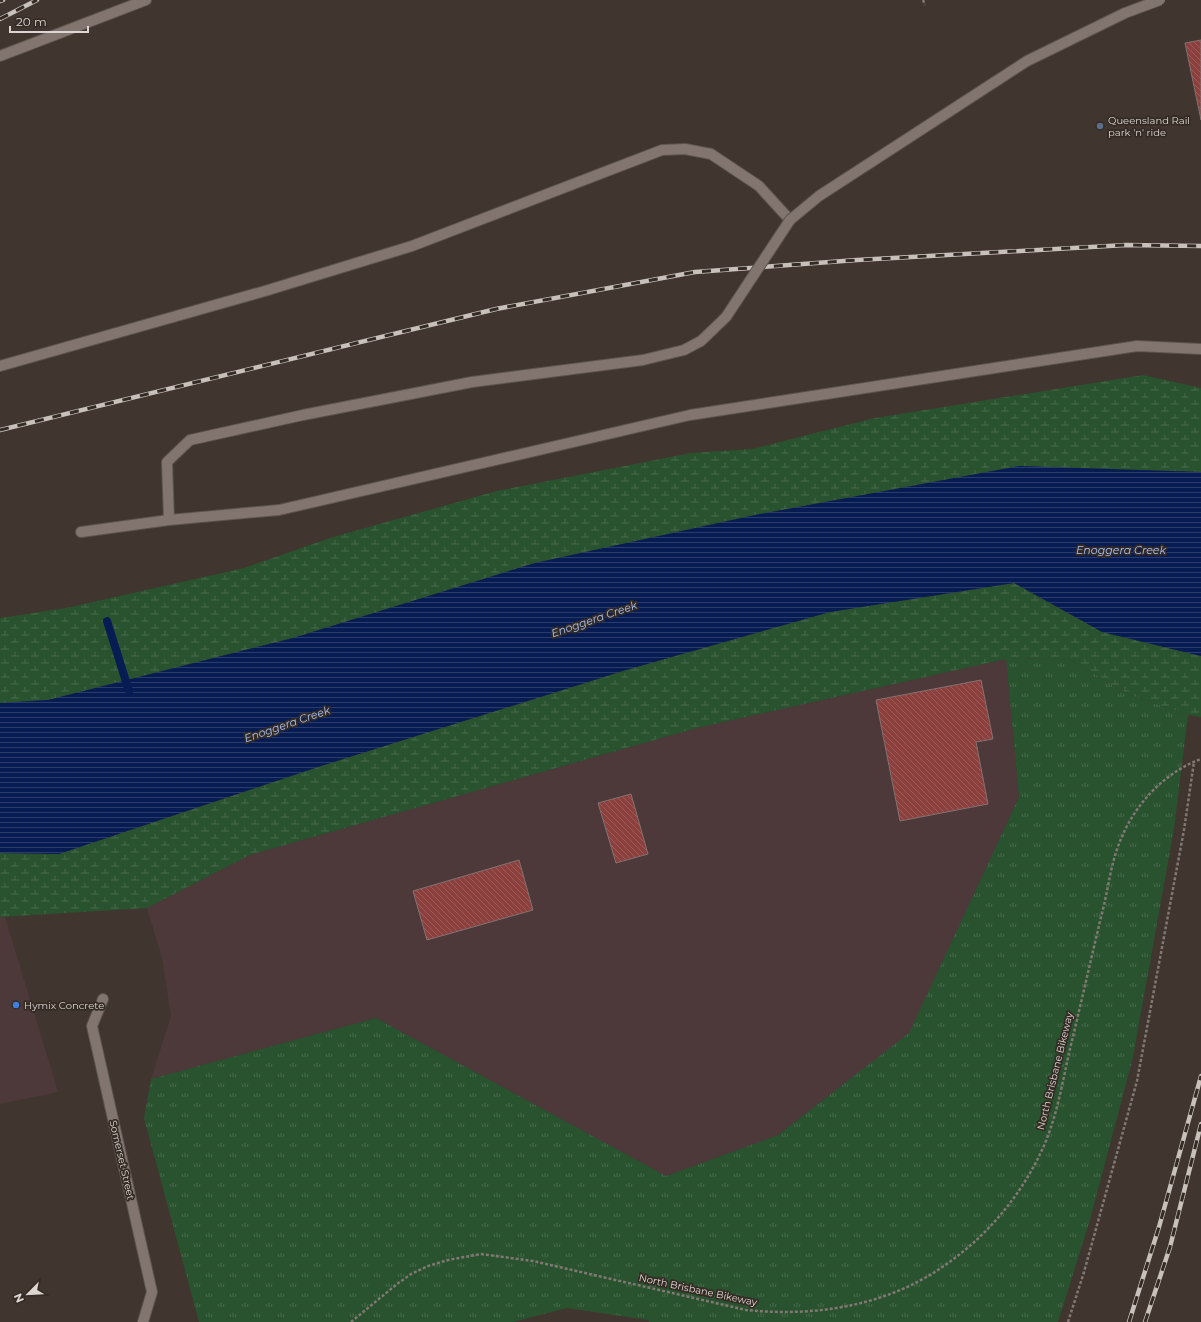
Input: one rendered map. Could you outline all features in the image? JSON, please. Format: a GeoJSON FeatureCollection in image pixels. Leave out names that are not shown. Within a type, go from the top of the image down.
{"type":"FeatureCollection","features":[{"type":"Feature","properties":{"kind":"street"},"geometry":{"type":"LineString","coordinates":[[0,56],[146,0]]}},
{"type":"Feature","properties":{"kind":"street"},"geometry":{"type":"LineString","coordinates":[[169,520],[167,462],[190,440],[303,415],[472,382],[643,360],[684,350],[701,341],[726,317],[790,220],[819,196],[1027,61],[1118,16],[1160,0]]}},
{"type":"Feature","properties":{"kind":"street"},"geometry":{"type":"LineString","coordinates":[[0,366],[265,291],[412,246],[662,150],[686,149],[711,154],[759,186],[790,220]]}},
{"type":"Feature","properties":{"kind":"street"},"geometry":{"type":"LineString","coordinates":[[81,532],[169,520],[279,510],[690,415],[1137,346],[1201,349]]}},
{"type":"Feature","properties":{"kind":"street","name":"Somerset Street"},"geometry":{"type":"LineString","coordinates":[[103,999],[92,1026],[152,1292],[143,1322]]}},
{"type":"Feature","properties":{"kind":"path"},"geometry":{"type":"LineString","coordinates":[[923,0],[924,5]]}},
{"type":"Feature","properties":{"kind":"path","name":"North Brisbane Bikeway"},"geometry":{"type":"LineString","coordinates":[[351,1322],[411,1274],[428,1266],[448,1260],[481,1254],[494,1254],[533,1261],[746,1310],[775,1313],[805,1312],[850,1306],[896,1292],[939,1270],[983,1234],[1002,1214],[1016,1196],[1042,1149],[1051,1124],[1065,1072],[1120,839],[1142,803],[1157,786],[1175,772],[1201,759]]}},
{"type":"Feature","properties":{"kind":"path"},"geometry":{"type":"LineString","coordinates":[[1068,1322],[1084,1272],[1137,1081],[1184,830],[1194,762]]}},
{"type":"Feature","properties":{"kind":"shaded area"},"geometry":{"type":"Polygon","coordinates":[[[1006,659],[1019,797],[909,1034],[778,1135],[666,1176],[376,1018],[151,1079],[171,1016],[162,958],[147,908],[250,855],[697,728],[1006,659]]]}},
{"type":"Feature","properties":{"kind":"shaded area","name":"Hymix Concrete"},"geometry":{"type":"Polygon","coordinates":[[[0,917],[5,917],[58,1092],[0,1104],[0,917]]]}},
{"type":"Feature","properties":{"kind":"green space"},"geometry":{"type":"Polygon","coordinates":[[[1143,375],[1201,388],[1201,472],[1019,466],[755,515],[535,563],[293,638],[48,700],[0,703],[0,618],[66,608],[244,568],[333,537],[497,491],[691,453],[752,449],[875,418],[1143,375]]]}},
{"type":"Feature","properties":{"kind":"green space"},"geometry":{"type":"Polygon","coordinates":[[[1014,583],[1102,632],[1201,656],[1201,717],[1188,715],[1130,695],[1067,658],[1006,659],[697,728],[250,855],[147,908],[0,917],[0,853],[59,854],[321,766],[626,670],[830,612],[1014,583]]]}},
{"type":"Feature","properties":{"kind":"green space"},"geometry":{"type":"Polygon","coordinates":[[[1067,658],[1130,695],[1188,715],[1174,829],[1133,1057],[1090,1220],[1058,1322],[649,1322],[648,1320],[567,1308],[513,1322],[199,1322],[144,1118],[151,1079],[376,1018],[666,1176],[778,1135],[909,1033],[1019,797],[1006,659],[1067,658]]]}},
{"type":"Feature","properties":{"kind":"water","name":"Enoggera Creek"},"geometry":{"type":"Polygon","coordinates":[[[1019,466],[1201,472],[1201,656],[1102,632],[1014,583],[830,612],[626,670],[321,766],[59,854],[0,853],[0,703],[48,700],[293,638],[535,563],[755,515],[1019,466]]]}},
{"type":"Feature","properties":{"kind":"building"},"geometry":{"type":"Polygon","coordinates":[[[1201,40],[1201,120],[1185,43],[1201,40]]]}},
{"type":"Feature","properties":{"kind":"building"},"geometry":{"type":"Polygon","coordinates":[[[981,680],[993,739],[976,742],[988,804],[900,821],[876,700],[981,680]]]}},
{"type":"Feature","properties":{"kind":"building"},"geometry":{"type":"Polygon","coordinates":[[[631,794],[648,854],[616,863],[598,803],[631,794]]]}},
{"type":"Feature","properties":{"kind":"building"},"geometry":{"type":"Polygon","coordinates":[[[519,860],[533,910],[427,940],[413,891],[519,860]]]}},
{"type":"Feature","properties":{"kind":"waterway"},"geometry":{"type":"LineString","coordinates":[[107,621],[129,691]]}},
{"type":"Feature","properties":{"kind":"railway"},"geometry":{"type":"LineString","coordinates":[[0,19],[37,0]]}},
{"type":"Feature","properties":{"kind":"railway"},"geometry":{"type":"LineString","coordinates":[[0,430],[496,309],[695,272],[857,260],[1126,245],[1201,246]]}},
{"type":"Feature","properties":{"kind":"railway"},"geometry":{"type":"LineString","coordinates":[[1129,1322],[1159,1227],[1201,1076]]}},
{"type":"Feature","properties":{"kind":"railway"},"geometry":{"type":"LineString","coordinates":[[1145,1322],[1170,1247],[1201,1124]]}},
{"type":"Feature","properties":{"kind":"place","name":"Queensland Rail park 'n' ride"},"geometry":{"type":"Point","coordinates":[1100,126]}},
{"type":"Feature","properties":{"kind":"place","name":"Hymix Concrete"},"geometry":{"type":"Point","coordinates":[16,1005]}}]}
